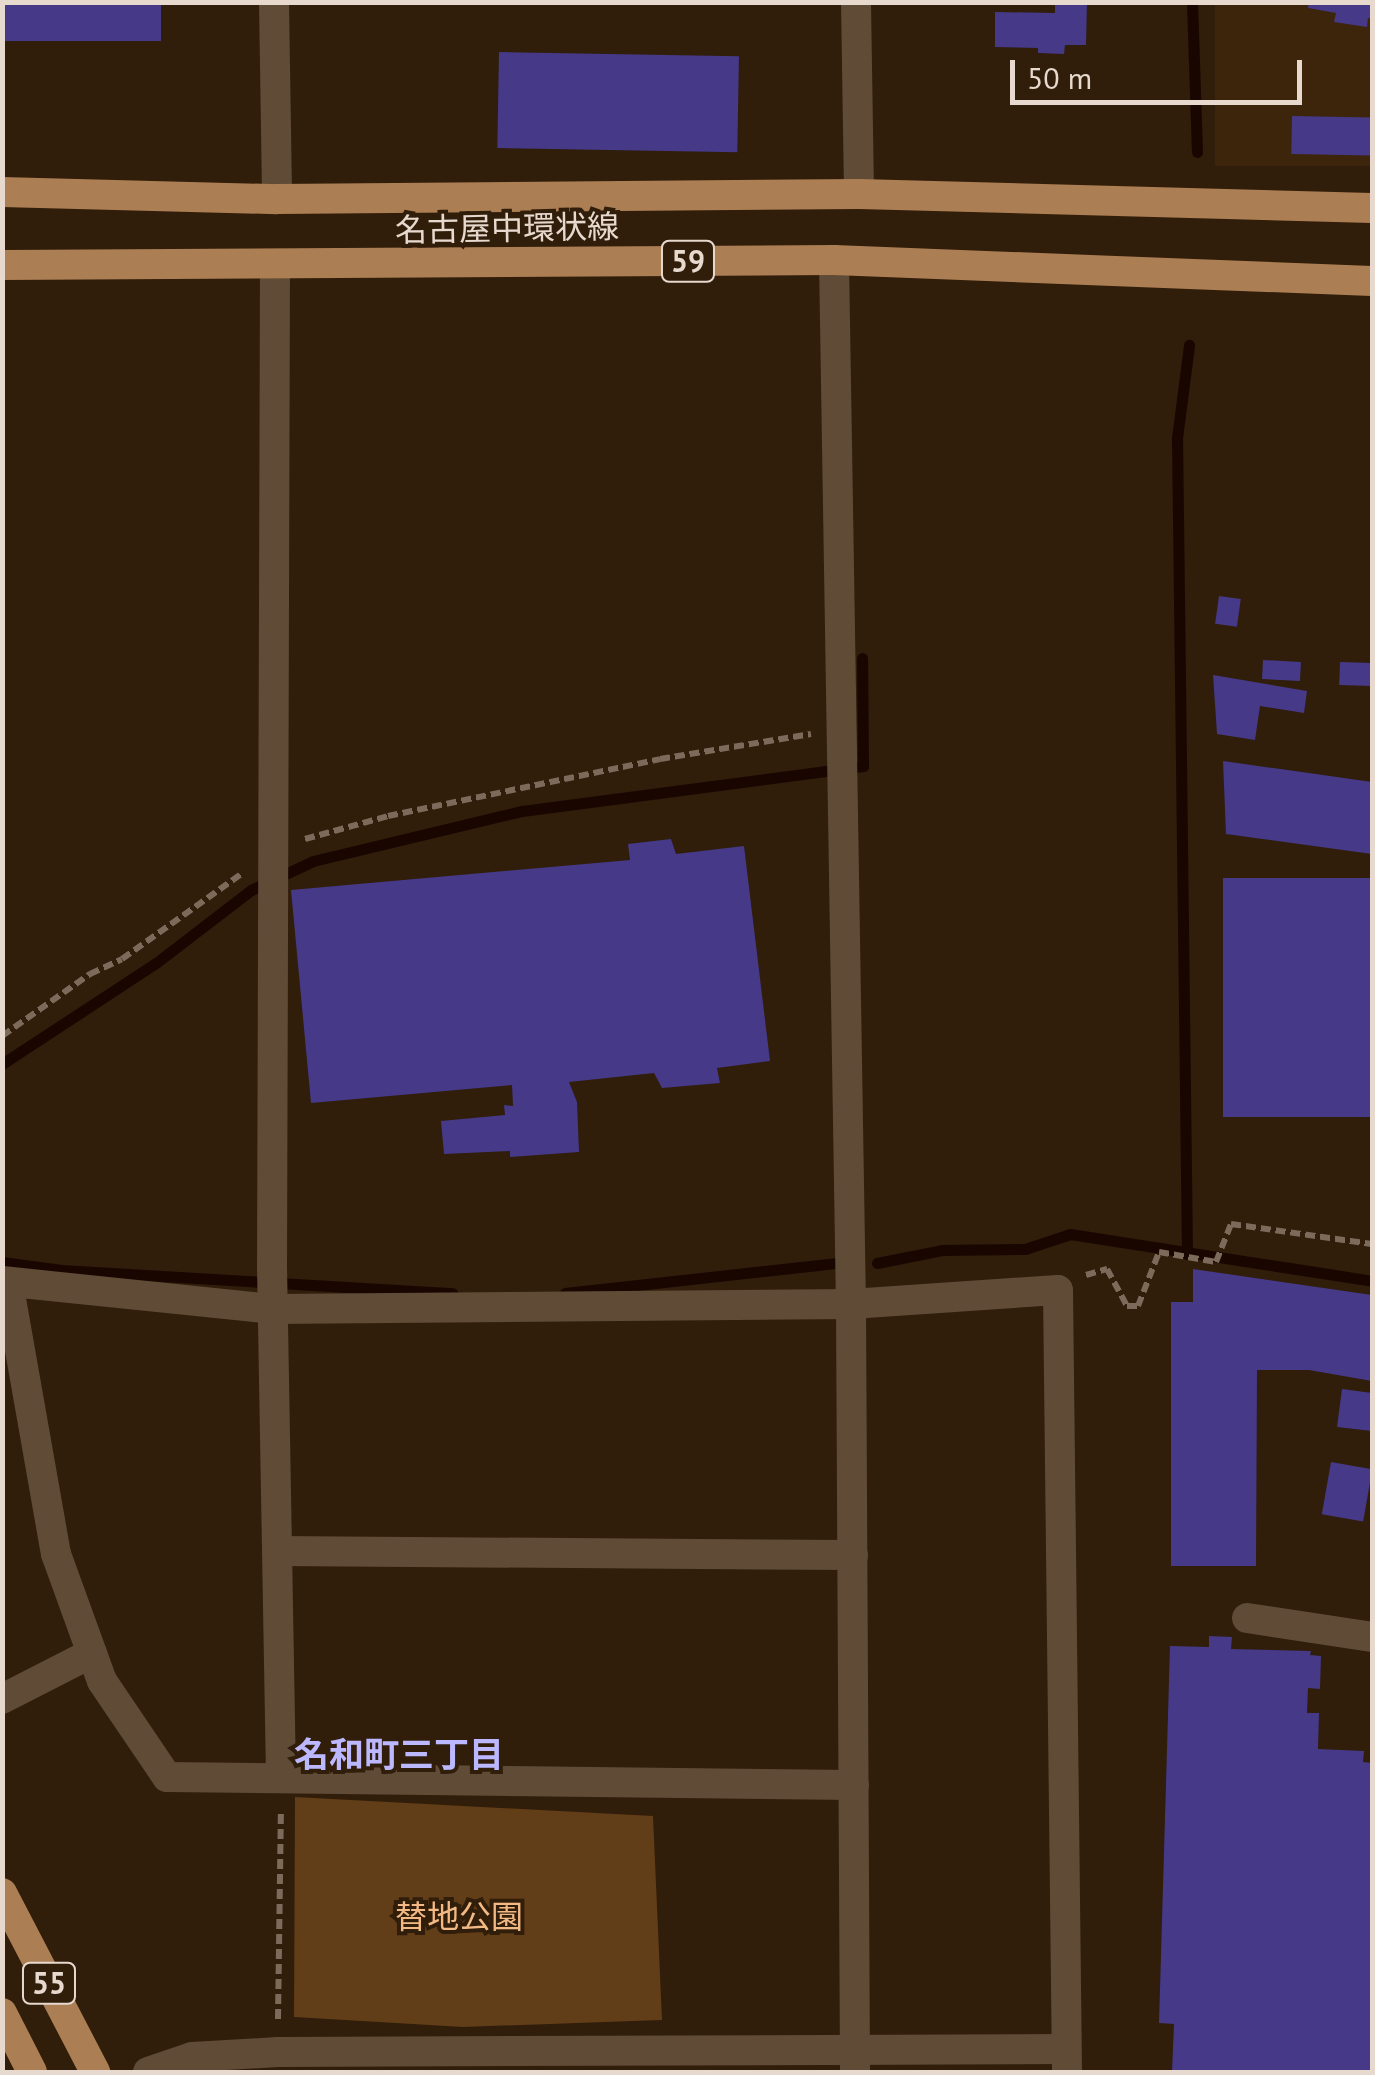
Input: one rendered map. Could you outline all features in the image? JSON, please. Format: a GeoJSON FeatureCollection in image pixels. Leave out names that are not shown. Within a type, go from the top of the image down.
{"type":"FeatureCollection","features":[{"type":"Feature","properties":{"kind":"main road","name":"名古屋中環状線"},"geometry":{"type":"LineString","coordinates":[[2,192],[277,199],[860,194],[1372,208]]}},
{"type":"Feature","properties":{"kind":"main road","name":"名古屋中環状線"},"geometry":{"type":"LineString","coordinates":[[2,265],[834,260],[1372,282]]}},
{"type":"Feature","properties":{"kind":"main road","name":"55"},"geometry":{"type":"LineString","coordinates":[[2,1893],[94,2072]]}},
{"type":"Feature","properties":{"kind":"main road","name":"55"},"geometry":{"type":"LineString","coordinates":[[2,2013],[32,2072]]}},
{"type":"Feature","properties":{"kind":"street"},"geometry":{"type":"LineString","coordinates":[[274,2],[277,199]]}},
{"type":"Feature","properties":{"kind":"street"},"geometry":{"type":"LineString","coordinates":[[856,2],[860,194]]}},
{"type":"Feature","properties":{"kind":"street"},"geometry":{"type":"LineString","coordinates":[[834,260],[851,1304],[855,2061]]}},
{"type":"Feature","properties":{"kind":"street"},"geometry":{"type":"LineString","coordinates":[[275,265],[272,1308],[281,1775]]}},
{"type":"Feature","properties":{"kind":"street"},"geometry":{"type":"LineString","coordinates":[[148,2072],[192,2057],[278,2052],[425,2062],[1066,2061],[1058,1290],[851,1304],[272,1308],[6,1281],[56,1554],[102,1681],[167,1777],[281,1775],[854,1785]]}},
{"type":"Feature","properties":{"kind":"street"},"geometry":{"type":"LineString","coordinates":[[277,1551],[852,1555]]}},
{"type":"Feature","properties":{"kind":"street"},"geometry":{"type":"LineString","coordinates":[[1247,1618],[1372,1637]]}},
{"type":"Feature","properties":{"kind":"street"},"geometry":{"type":"LineString","coordinates":[[2,1699],[92,1653]]}},
{"type":"Feature","properties":{"kind":"path"},"geometry":{"type":"LineString","coordinates":[[2,1036],[90,974],[122,959],[273,848],[388,816],[660,759],[842,732]]}},
{"type":"Feature","properties":{"kind":"path"},"geometry":{"type":"LineString","coordinates":[[1058,1290],[1106,1269],[1127,1306],[1138,1306],[1159,1252],[1216,1262],[1231,1224],[1372,1244]]}},
{"type":"Feature","properties":{"kind":"path"},"geometry":{"type":"LineString","coordinates":[[278,2052],[281,1775]]}},
{"type":"Feature","properties":{"kind":"shaded area"},"geometry":{"type":"Polygon","coordinates":[[[1215,3],[1372,3],[1372,166],[1215,166],[1215,3]]]}},
{"type":"Feature","properties":{"kind":"green space","name":"替地公園"},"geometry":{"type":"Polygon","coordinates":[[[295,1797],[653,1816],[662,2020],[463,2027],[294,2017],[295,1797]]]}},
{"type":"Feature","properties":{"kind":"building"},"geometry":{"type":"Polygon","coordinates":[[[2,2],[161,2],[161,41],[2,41],[2,2]]]}},
{"type":"Feature","properties":{"kind":"building"},"geometry":{"type":"Polygon","coordinates":[[[1055,2],[1087,2],[1086,45],[1065,45],[1064,54],[1038,53],[1038,48],[995,47],[995,12],[1055,13],[1055,2]]]}},
{"type":"Feature","properties":{"kind":"building"},"geometry":{"type":"Polygon","coordinates":[[[1309,2],[1372,2],[1372,19],[1368,18],[1367,27],[1334,22],[1336,13],[1308,8],[1309,2]]]}},
{"type":"Feature","properties":{"kind":"building"},"geometry":{"type":"Polygon","coordinates":[[[499,52],[739,56],[737,152],[497,148],[499,52]]]}},
{"type":"Feature","properties":{"kind":"building"},"geometry":{"type":"Polygon","coordinates":[[[1292,116],[1372,117],[1371,155],[1291,154],[1292,116]]]}},
{"type":"Feature","properties":{"kind":"building"},"geometry":{"type":"Polygon","coordinates":[[[1219,596],[1241,599],[1237,627],[1215,624],[1219,596]]]}},
{"type":"Feature","properties":{"kind":"building"},"geometry":{"type":"Polygon","coordinates":[[[1263,660],[1301,662],[1300,681],[1262,679],[1263,660]]]}},
{"type":"Feature","properties":{"kind":"building"},"geometry":{"type":"Polygon","coordinates":[[[1340,662],[1372,663],[1371,686],[1339,685],[1340,662]]]}},
{"type":"Feature","properties":{"kind":"building"},"geometry":{"type":"Polygon","coordinates":[[[1213,675],[1307,691],[1304,713],[1260,706],[1255,740],[1217,734],[1213,675]]]}},
{"type":"Feature","properties":{"kind":"building"},"geometry":{"type":"Polygon","coordinates":[[[1223,761],[1372,782],[1372,854],[1226,834],[1223,761]]]}},
{"type":"Feature","properties":{"kind":"building"},"geometry":{"type":"Polygon","coordinates":[[[671,839],[676,854],[744,846],[770,1061],[717,1068],[720,1083],[662,1088],[654,1073],[569,1082],[577,1102],[579,1152],[510,1157],[510,1151],[444,1154],[441,1121],[505,1115],[504,1105],[513,1106],[512,1085],[311,1103],[291,890],[630,860],[628,844],[671,839]]]}},
{"type":"Feature","properties":{"kind":"building"},"geometry":{"type":"Polygon","coordinates":[[[1223,878],[1372,878],[1372,1117],[1223,1117],[1223,878]]]}},
{"type":"Feature","properties":{"kind":"building"},"geometry":{"type":"Polygon","coordinates":[[[1193,1269],[1372,1295],[1372,1381],[1309,1370],[1257,1370],[1256,1566],[1171,1566],[1171,1302],[1193,1302],[1193,1269]]]}},
{"type":"Feature","properties":{"kind":"building"},"geometry":{"type":"Polygon","coordinates":[[[1342,1389],[1372,1393],[1372,1431],[1337,1427],[1342,1389]]]}},
{"type":"Feature","properties":{"kind":"building"},"geometry":{"type":"Polygon","coordinates":[[[1331,1462],[1372,1469],[1363,1521],[1322,1514],[1331,1462]]]}},
{"type":"Feature","properties":{"kind":"building"},"geometry":{"type":"Polygon","coordinates":[[[1209,1636],[1232,1637],[1231,1649],[1311,1651],[1310,1655],[1321,1656],[1320,1689],[1308,1688],[1307,1713],[1319,1713],[1318,1749],[1364,1751],[1363,1762],[1372,1763],[1372,2072],[1172,2072],[1174,2024],[1159,2023],[1170,1646],[1209,1647],[1209,1636]]]}},
{"type":"Feature","properties":{"kind":"waterway"},"geometry":{"type":"LineString","coordinates":[[1192,2],[1197,152]]}},
{"type":"Feature","properties":{"kind":"waterway"},"geometry":{"type":"LineString","coordinates":[[1187,1254],[1177,438],[1189,345]]}},
{"type":"Feature","properties":{"kind":"waterway"},"geometry":{"type":"LineString","coordinates":[[2,1064],[156,963],[251,890],[313,861],[522,811],[863,766],[862,658]]}},
{"type":"Feature","properties":{"kind":"waterway"},"geometry":{"type":"LineString","coordinates":[[877,1263],[942,1250],[1025,1249],[1070,1234],[1372,1281]]}},
{"type":"Feature","properties":{"kind":"waterway"},"geometry":{"type":"LineString","coordinates":[[2,1262],[61,1270],[452,1293]]}},
{"type":"Feature","properties":{"kind":"waterway"},"geometry":{"type":"LineString","coordinates":[[565,1293],[835,1263]]}},
{"type":"Feature","properties":{"kind":"district","name":"名和町三丁目"},"geometry":{"type":"Point","coordinates":[399,1754]}}]}
